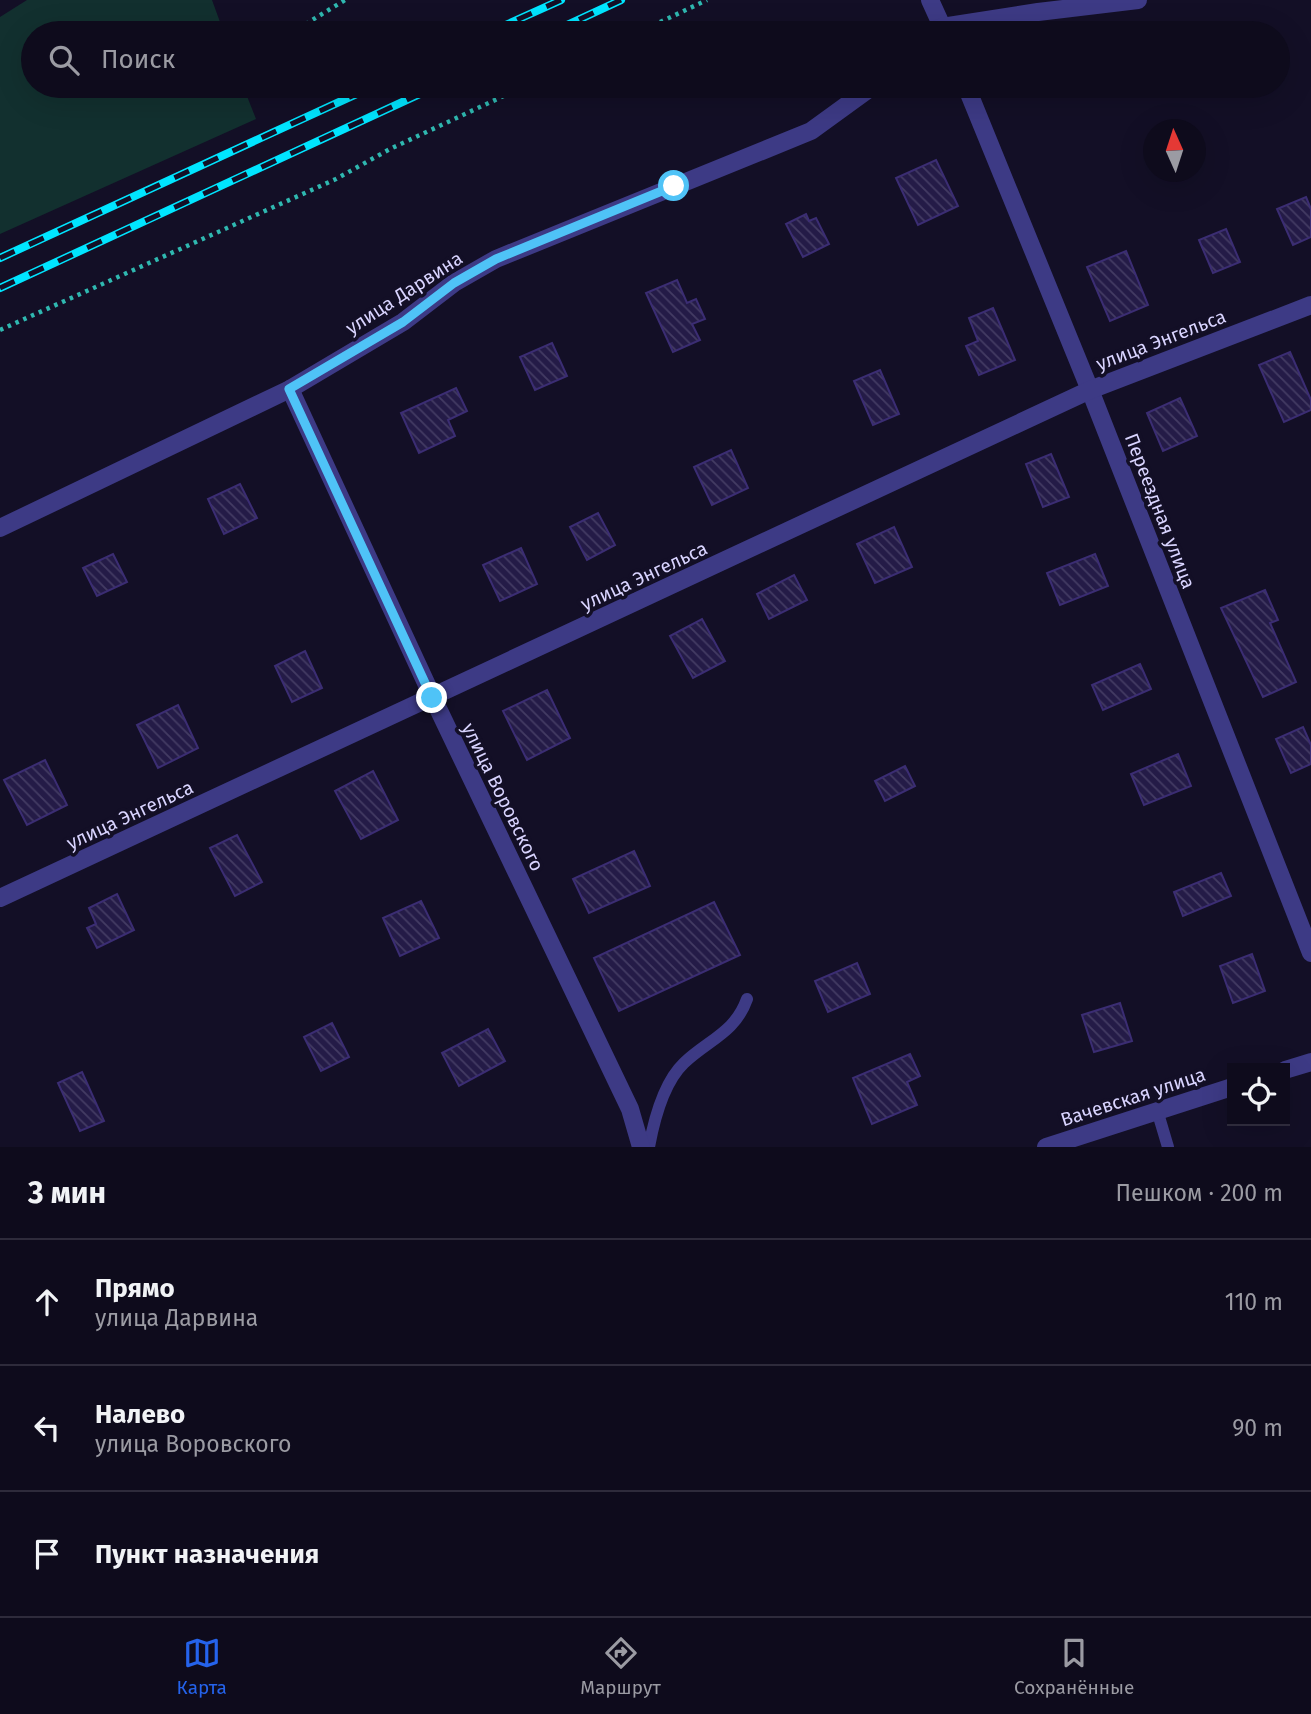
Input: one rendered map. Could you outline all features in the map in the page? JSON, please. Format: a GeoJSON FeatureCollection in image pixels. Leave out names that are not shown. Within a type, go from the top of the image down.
{"type":"FeatureCollection","features":[{"type":"Feature","properties":{"kind":"street"},"geometry":{"type":"LineString","coordinates":[[930,0],[936,21]]}},
{"type":"Feature","properties":{"kind":"street"},"geometry":{"type":"LineString","coordinates":[[991,21],[1038,12],[1138,0]]}},
{"type":"Feature","properties":{"kind":"street","name":"улица Дарвина"},"geometry":{"type":"LineString","coordinates":[[0,528],[289,389],[403,322],[454,283],[496,259],[811,131],[856,98]]}},
{"type":"Feature","properties":{"kind":"street","name":"Переездная улица"},"geometry":{"type":"LineString","coordinates":[[971,98],[1090,390],[1311,953]]}},
{"type":"Feature","properties":{"kind":"street","name":"улица Энгельса"},"geometry":{"type":"LineString","coordinates":[[0,898],[1090,390],[1311,305]]}},
{"type":"Feature","properties":{"kind":"street","name":"улица Воровского"},"geometry":{"type":"LineString","coordinates":[[289,389],[432,698],[630,1109],[641,1147]]}},
{"type":"Feature","properties":{"kind":"street"},"geometry":{"type":"LineString","coordinates":[[1290,1068],[1311,1062]]}},
{"type":"Feature","properties":{"kind":"street","name":"Вачевская улица"},"geometry":{"type":"LineString","coordinates":[[1046,1147],[1227,1089]]}},
{"type":"Feature","properties":{"kind":"lane"},"geometry":{"type":"LineString","coordinates":[[649,1147],[657,1106],[682,1065],[741,1016],[747,999]]}},
{"type":"Feature","properties":{"kind":"lane"},"geometry":{"type":"LineString","coordinates":[[1157,1110],[1168,1147]]}},
{"type":"Feature","properties":{"kind":"path"},"geometry":{"type":"LineString","coordinates":[[310,21],[345,0]]}},
{"type":"Feature","properties":{"kind":"path"},"geometry":{"type":"LineString","coordinates":[[662,21],[707,0]]}},
{"type":"Feature","properties":{"kind":"path"},"geometry":{"type":"LineString","coordinates":[[0,330],[336,179],[390,149],[499,98]]}},
{"type":"Feature","properties":{"kind":"green space"},"geometry":{"type":"Polygon","coordinates":[[[27,0],[212,0],[220,21],[21,21],[21,98],[248,98],[256,119],[0,234],[0,17],[27,0]]]}},
{"type":"Feature","properties":{"kind":"building"},"geometry":{"type":"Polygon","coordinates":[[[936,160],[958,206],[918,225],[896,178],[936,160]]]}},
{"type":"Feature","properties":{"kind":"building"},"geometry":{"type":"Polygon","coordinates":[[[1306,197],[1311,209],[1311,237],[1293,245],[1277,209],[1306,197]]]}},
{"type":"Feature","properties":{"kind":"building"},"geometry":{"type":"Polygon","coordinates":[[[806,214],[809,221],[816,218],[829,244],[803,257],[786,224],[806,214]]]}},
{"type":"Feature","properties":{"kind":"building"},"geometry":{"type":"Polygon","coordinates":[[[1226,229],[1240,262],[1213,273],[1199,240],[1226,229]]]}},
{"type":"Feature","properties":{"kind":"building"},"geometry":{"type":"Polygon","coordinates":[[[1126,251],[1148,305],[1110,321],[1087,267],[1126,251]]]}},
{"type":"Feature","properties":{"kind":"building"},"geometry":{"type":"Polygon","coordinates":[[[677,280],[687,303],[696,299],[705,319],[692,324],[700,340],[673,352],[646,293],[677,280]]]}},
{"type":"Feature","properties":{"kind":"building"},"geometry":{"type":"Polygon","coordinates":[[[993,308],[1015,360],[979,375],[966,346],[978,341],[969,318],[993,308]]]}},
{"type":"Feature","properties":{"kind":"building"},"geometry":{"type":"Polygon","coordinates":[[[552,343],[567,376],[535,390],[520,357],[552,343]]]}},
{"type":"Feature","properties":{"kind":"building"},"geometry":{"type":"Polygon","coordinates":[[[1290,352],[1311,400],[1311,410],[1284,422],[1259,365],[1290,352]]]}},
{"type":"Feature","properties":{"kind":"building"},"geometry":{"type":"Polygon","coordinates":[[[880,370],[899,414],[873,425],[854,381],[880,370]]]}},
{"type":"Feature","properties":{"kind":"building"},"geometry":{"type":"Polygon","coordinates":[[[456,388],[467,411],[448,420],[455,436],[419,453],[401,413],[456,388]]]}},
{"type":"Feature","properties":{"kind":"building"},"geometry":{"type":"Polygon","coordinates":[[[1180,398],[1197,436],[1163,451],[1147,413],[1180,398]]]}},
{"type":"Feature","properties":{"kind":"building"},"geometry":{"type":"Polygon","coordinates":[[[731,450],[748,488],[712,505],[694,467],[731,450]]]}},
{"type":"Feature","properties":{"kind":"building"},"geometry":{"type":"Polygon","coordinates":[[[1051,454],[1069,497],[1043,507],[1026,464],[1051,454]]]}},
{"type":"Feature","properties":{"kind":"building"},"geometry":{"type":"Polygon","coordinates":[[[240,484],[257,518],[224,534],[208,499],[240,484]]]}},
{"type":"Feature","properties":{"kind":"building"},"geometry":{"type":"Polygon","coordinates":[[[598,513],[615,545],[587,560],[570,527],[598,513]]]}},
{"type":"Feature","properties":{"kind":"building"},"geometry":{"type":"Polygon","coordinates":[[[894,527],[912,567],[875,583],[857,544],[894,527]]]}},
{"type":"Feature","properties":{"kind":"building"},"geometry":{"type":"Polygon","coordinates":[[[521,548],[537,584],[500,601],[483,565],[521,548]]]}},
{"type":"Feature","properties":{"kind":"building"},"geometry":{"type":"Polygon","coordinates":[[[113,554],[127,582],[97,596],[83,568],[113,554]]]}},
{"type":"Feature","properties":{"kind":"building"},"geometry":{"type":"Polygon","coordinates":[[[1095,554],[1108,586],[1060,605],[1047,573],[1095,554]]]}},
{"type":"Feature","properties":{"kind":"building"},"geometry":{"type":"Polygon","coordinates":[[[794,575],[807,600],[769,619],[757,594],[794,575]]]}},
{"type":"Feature","properties":{"kind":"building"},"geometry":{"type":"Polygon","coordinates":[[[1265,590],[1278,620],[1270,623],[1296,682],[1263,697],[1221,608],[1265,590]]]}},
{"type":"Feature","properties":{"kind":"building"},"geometry":{"type":"Polygon","coordinates":[[[702,619],[725,661],[693,678],[670,636],[702,619]]]}},
{"type":"Feature","properties":{"kind":"building"},"geometry":{"type":"Polygon","coordinates":[[[305,651],[322,688],[292,702],[275,666],[305,651]]]}},
{"type":"Feature","properties":{"kind":"building"},"geometry":{"type":"Polygon","coordinates":[[[1140,664],[1151,689],[1103,710],[1092,685],[1140,664]]]}},
{"type":"Feature","properties":{"kind":"building"},"geometry":{"type":"Polygon","coordinates":[[[547,690],[570,738],[527,760],[503,711],[547,690]]]}},
{"type":"Feature","properties":{"kind":"building"},"geometry":{"type":"Polygon","coordinates":[[[178,705],[198,748],[158,768],[137,725],[178,705]]]}},
{"type":"Feature","properties":{"kind":"building"},"geometry":{"type":"Polygon","coordinates":[[[1303,727],[1311,745],[1311,764],[1291,773],[1276,739],[1303,727]]]}},
{"type":"Feature","properties":{"kind":"building"},"geometry":{"type":"Polygon","coordinates":[[[1178,754],[1191,786],[1144,805],[1131,774],[1178,754]]]}},
{"type":"Feature","properties":{"kind":"building"},"geometry":{"type":"Polygon","coordinates":[[[45,760],[67,805],[27,825],[4,780],[45,760]]]}},
{"type":"Feature","properties":{"kind":"building"},"geometry":{"type":"Polygon","coordinates":[[[905,766],[915,786],[885,801],[875,781],[905,766]]]}},
{"type":"Feature","properties":{"kind":"building"},"geometry":{"type":"Polygon","coordinates":[[[373,771],[398,820],[361,839],[335,791],[373,771]]]}},
{"type":"Feature","properties":{"kind":"building"},"geometry":{"type":"Polygon","coordinates":[[[237,835],[262,882],[235,896],[210,848],[237,835]]]}},
{"type":"Feature","properties":{"kind":"building"},"geometry":{"type":"Polygon","coordinates":[[[634,851],[650,886],[589,913],[573,879],[634,851]]]}},
{"type":"Feature","properties":{"kind":"building"},"geometry":{"type":"Polygon","coordinates":[[[1221,873],[1231,896],[1183,916],[1174,892],[1221,873]]]}},
{"type":"Feature","properties":{"kind":"building"},"geometry":{"type":"Polygon","coordinates":[[[117,894],[134,930],[97,948],[87,928],[96,924],[89,908],[117,894]]]}},
{"type":"Feature","properties":{"kind":"building"},"geometry":{"type":"Polygon","coordinates":[[[421,901],[439,938],[400,956],[383,918],[421,901]]]}},
{"type":"Feature","properties":{"kind":"building"},"geometry":{"type":"Polygon","coordinates":[[[714,902],[740,955],[619,1011],[594,958],[714,902]]]}},
{"type":"Feature","properties":{"kind":"building"},"geometry":{"type":"Polygon","coordinates":[[[1252,954],[1265,991],[1233,1003],[1220,966],[1252,954]]]}},
{"type":"Feature","properties":{"kind":"building"},"geometry":{"type":"Polygon","coordinates":[[[857,963],[870,994],[828,1012],[815,981],[857,963]]]}},
{"type":"Feature","properties":{"kind":"building"},"geometry":{"type":"Polygon","coordinates":[[[1120,1003],[1132,1041],[1094,1052],[1082,1015],[1120,1003]]]}},
{"type":"Feature","properties":{"kind":"building"},"geometry":{"type":"Polygon","coordinates":[[[332,1023],[349,1057],[321,1071],[304,1037],[332,1023]]]}},
{"type":"Feature","properties":{"kind":"building"},"geometry":{"type":"Polygon","coordinates":[[[488,1029],[505,1061],[459,1086],[442,1053],[488,1029]]]}},
{"type":"Feature","properties":{"kind":"building"},"geometry":{"type":"Polygon","coordinates":[[[910,1054],[920,1076],[907,1082],[917,1105],[872,1124],[853,1078],[910,1054]]]}},
{"type":"Feature","properties":{"kind":"building"},"geometry":{"type":"Polygon","coordinates":[[[82,1072],[104,1121],[80,1131],[58,1083],[82,1072]]]}},
{"type":"Feature","properties":{"kind":"railway"},"geometry":{"type":"LineString","coordinates":[[515,21],[561,0]]}},
{"type":"Feature","properties":{"kind":"railway"},"geometry":{"type":"LineString","coordinates":[[576,21],[621,0]]}},
{"type":"Feature","properties":{"kind":"railway"},"geometry":{"type":"LineString","coordinates":[[0,258],[348,98]]}},
{"type":"Feature","properties":{"kind":"railway"},"geometry":{"type":"LineString","coordinates":[[0,288],[411,98]]}},
{"type":"Feature","properties":{"kind":"route"},"geometry":{"type":"LineString","coordinates":[[432,698],[289,389],[403,322],[454,283],[496,259],[674,186]]}}]}
